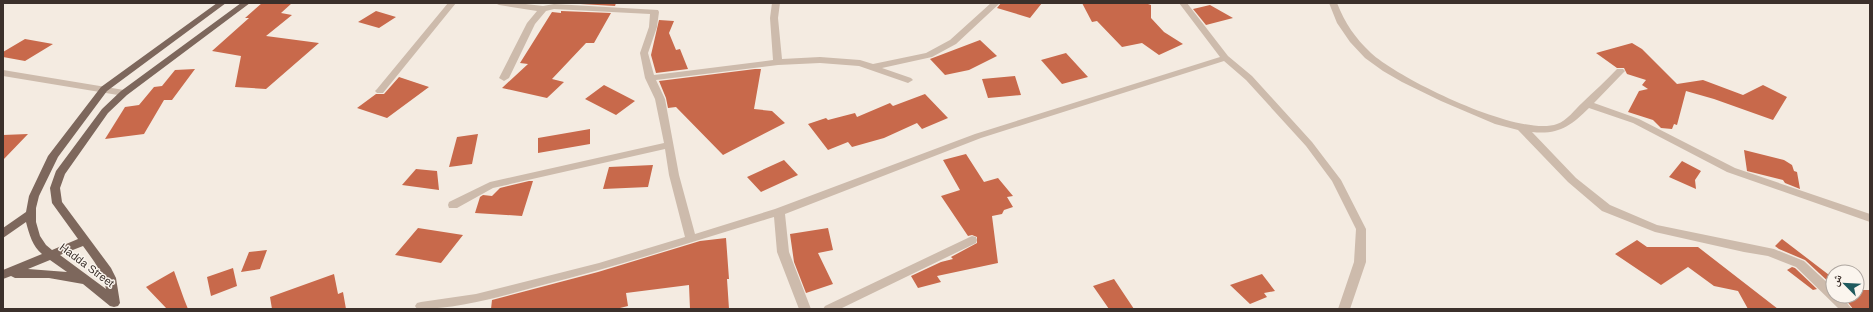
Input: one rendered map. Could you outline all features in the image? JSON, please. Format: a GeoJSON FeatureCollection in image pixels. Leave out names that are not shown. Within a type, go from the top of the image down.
{"type":"FeatureCollection","features":[{"type":"Feature","properties":{"kind":"main road","name":"Hadda Street"},"geometry":{"type":"LineString","coordinates":[[116,306],[88,282],[42,248],[35,236],[31,222],[34,196],[53,156],[104,89],[222,3]]}},
{"type":"Feature","properties":{"kind":"main road","name":"Hadda Street"},"geometry":{"type":"LineString","coordinates":[[116,306],[110,278],[105,268],[57,204],[54,197],[60,173],[105,111],[124,93],[246,3]]}},
{"type":"Feature","properties":{"kind":"main road"},"geometry":{"type":"LineString","coordinates":[[3,234],[31,213]]}},
{"type":"Feature","properties":{"kind":"main road"},"geometry":{"type":"LineString","coordinates":[[3,275],[84,241]]}},
{"type":"Feature","properties":{"kind":"main road"},"geometry":{"type":"LineString","coordinates":[[3,275],[37,272],[54,273],[88,282]]}},
{"type":"Feature","properties":{"kind":"street"},"geometry":{"type":"LineString","coordinates":[[380,91],[452,3]]}},
{"type":"Feature","properties":{"kind":"street"},"geometry":{"type":"LineString","coordinates":[[499,3],[543,9],[554,6],[655,12]]}},
{"type":"Feature","properties":{"kind":"street"},"geometry":{"type":"LineString","coordinates":[[659,3],[655,12],[653,27],[644,53],[650,78],[660,99],[674,176],[691,238]]}},
{"type":"Feature","properties":{"kind":"street"},"geometry":{"type":"LineString","coordinates":[[776,3],[774,18],[778,62]]}},
{"type":"Feature","properties":{"kind":"street"},"geometry":{"type":"LineString","coordinates":[[873,68],[929,55],[953,42],[996,3]]}},
{"type":"Feature","properties":{"kind":"street"},"geometry":{"type":"LineString","coordinates":[[1183,3],[1225,58],[1250,78],[1309,144],[1336,180],[1361,229],[1360,262],[1344,309]]}},
{"type":"Feature","properties":{"kind":"street"},"geometry":{"type":"LineString","coordinates":[[1333,3],[1344,29],[1360,47],[1378,63],[1408,83],[1483,115],[1522,128],[1543,129],[1562,126],[1620,71]]}},
{"type":"Feature","properties":{"kind":"street"},"geometry":{"type":"LineString","coordinates":[[504,78],[532,23],[543,9]]}},
{"type":"Feature","properties":{"kind":"street"},"geometry":{"type":"LineString","coordinates":[[421,306],[476,298],[599,267],[778,212],[978,136],[1225,58]]}},
{"type":"Feature","properties":{"kind":"street"},"geometry":{"type":"LineString","coordinates":[[650,78],[778,62],[820,60],[860,63],[908,80]]}},
{"type":"Feature","properties":{"kind":"street"},"geometry":{"type":"LineString","coordinates":[[3,73],[124,93]]}},
{"type":"Feature","properties":{"kind":"street"},"geometry":{"type":"LineString","coordinates":[[1586,104],[1636,121],[1731,170],[1870,218]]}},
{"type":"Feature","properties":{"kind":"street"},"geometry":{"type":"LineString","coordinates":[[1522,128],[1572,180],[1606,208],[1655,228],[1744,248],[1770,252],[1800,264],[1825,287]]}},
{"type":"Feature","properties":{"kind":"street"},"geometry":{"type":"LineString","coordinates":[[453,205],[490,185],[669,145]]}},
{"type":"Feature","properties":{"kind":"street"},"geometry":{"type":"LineString","coordinates":[[778,212],[783,252],[805,309]]}},
{"type":"Feature","properties":{"kind":"street"},"geometry":{"type":"LineString","coordinates":[[829,309],[972,240]]}},
{"type":"Feature","properties":{"kind":"building"},"geometry":{"type":"Polygon","coordinates":[[[262,3],[292,3],[281,13],[292,15],[266,36],[319,43],[266,89],[235,87],[241,56],[212,51],[249,18],[245,18],[262,3]]]}},
{"type":"Feature","properties":{"kind":"building"},"geometry":{"type":"Polygon","coordinates":[[[563,3],[616,3],[615,6],[563,3]]]}},
{"type":"Feature","properties":{"kind":"building"},"geometry":{"type":"Polygon","coordinates":[[[1001,3],[1042,3],[1030,18],[997,8],[1001,3]]]}},
{"type":"Feature","properties":{"kind":"building"},"geometry":{"type":"Polygon","coordinates":[[[1082,3],[1145,3],[1151,5],[1151,18],[1164,32],[1183,44],[1159,55],[1142,43],[1122,47],[1097,21],[1092,22],[1082,3]]]}},
{"type":"Feature","properties":{"kind":"building"},"geometry":{"type":"Polygon","coordinates":[[[1210,5],[1233,18],[1206,25],[1193,9],[1210,5]]]}},
{"type":"Feature","properties":{"kind":"building"},"geometry":{"type":"Polygon","coordinates":[[[376,11],[396,17],[379,28],[358,22],[376,11]]]}},
{"type":"Feature","properties":{"kind":"building"},"geometry":{"type":"Polygon","coordinates":[[[561,11],[611,13],[594,43],[586,43],[552,79],[564,82],[547,98],[502,88],[528,64],[520,63],[552,12],[561,13],[561,11]]]}},
{"type":"Feature","properties":{"kind":"building"},"geometry":{"type":"Polygon","coordinates":[[[659,20],[674,21],[669,33],[676,50],[680,49],[688,69],[656,73],[651,55],[659,20]]]}},
{"type":"Feature","properties":{"kind":"building"},"geometry":{"type":"Polygon","coordinates":[[[25,39],[53,44],[25,61],[3,57],[3,52],[25,39]]]}},
{"type":"Feature","properties":{"kind":"building"},"geometry":{"type":"Polygon","coordinates":[[[980,40],[997,56],[969,70],[945,75],[930,59],[980,40]]]}},
{"type":"Feature","properties":{"kind":"building"},"geometry":{"type":"Polygon","coordinates":[[[1632,43],[1642,49],[1677,84],[1703,80],[1743,95],[1763,85],[1787,97],[1773,120],[1714,99],[1686,91],[1677,125],[1674,124],[1672,129],[1661,128],[1653,120],[1628,112],[1639,91],[1648,89],[1642,85],[1646,80],[1627,74],[1624,68],[1617,68],[1596,53],[1632,43]]]}},
{"type":"Feature","properties":{"kind":"building"},"geometry":{"type":"Polygon","coordinates":[[[1066,53],[1088,77],[1062,84],[1041,60],[1066,53]]]}},
{"type":"Feature","properties":{"kind":"building"},"geometry":{"type":"Polygon","coordinates":[[[195,69],[172,100],[164,100],[144,134],[105,139],[125,107],[139,105],[154,87],[162,86],[175,70],[195,69]]]}},
{"type":"Feature","properties":{"kind":"building"},"geometry":{"type":"Polygon","coordinates":[[[761,69],[754,109],[772,111],[785,123],[723,155],[676,107],[668,108],[666,98],[659,81],[761,69]]]}},
{"type":"Feature","properties":{"kind":"building"},"geometry":{"type":"Polygon","coordinates":[[[1015,76],[1021,95],[988,98],[982,79],[1015,76]]]}},
{"type":"Feature","properties":{"kind":"building"},"geometry":{"type":"Polygon","coordinates":[[[399,77],[429,87],[387,118],[357,108],[376,94],[384,94],[399,77]]]}},
{"type":"Feature","properties":{"kind":"building"},"geometry":{"type":"Polygon","coordinates":[[[604,85],[635,101],[616,115],[585,99],[604,85]]]}},
{"type":"Feature","properties":{"kind":"building"},"geometry":{"type":"Polygon","coordinates":[[[925,94],[948,118],[922,129],[917,123],[884,138],[852,147],[848,142],[828,150],[808,124],[826,118],[828,120],[855,113],[857,117],[890,103],[893,106],[925,94]]]}},
{"type":"Feature","properties":{"kind":"building"},"geometry":{"type":"Polygon","coordinates":[[[590,129],[590,144],[538,153],[538,138],[590,129]]]}},
{"type":"Feature","properties":{"kind":"building"},"geometry":{"type":"Polygon","coordinates":[[[28,134],[3,160],[3,135],[28,134]]]}},
{"type":"Feature","properties":{"kind":"building"},"geometry":{"type":"Polygon","coordinates":[[[478,134],[472,164],[449,167],[457,137],[478,134]]]}},
{"type":"Feature","properties":{"kind":"building"},"geometry":{"type":"Polygon","coordinates":[[[1744,150],[1784,160],[1792,165],[1794,171],[1797,172],[1800,189],[1785,183],[1783,180],[1747,171],[1744,150]]]}},
{"type":"Feature","properties":{"kind":"building"},"geometry":{"type":"Polygon","coordinates":[[[966,154],[984,182],[998,178],[1013,196],[1007,197],[1013,207],[1004,210],[1002,214],[992,216],[998,263],[937,276],[941,282],[918,288],[911,276],[941,262],[953,259],[951,257],[977,243],[977,237],[972,235],[968,236],[941,196],[960,190],[943,160],[966,154]]]}},
{"type":"Feature","properties":{"kind":"building"},"geometry":{"type":"Polygon","coordinates":[[[784,160],[798,175],[761,192],[747,177],[784,160]]]}},
{"type":"Feature","properties":{"kind":"building"},"geometry":{"type":"Polygon","coordinates":[[[1682,161],[1701,171],[1695,180],[1696,189],[1669,177],[1682,161]]]}},
{"type":"Feature","properties":{"kind":"building"},"geometry":{"type":"Polygon","coordinates":[[[653,165],[648,187],[603,189],[609,167],[653,165]]]}},
{"type":"Feature","properties":{"kind":"building"},"geometry":{"type":"Polygon","coordinates":[[[416,169],[437,171],[439,190],[402,185],[416,169]]]}},
{"type":"Feature","properties":{"kind":"building"},"geometry":{"type":"Polygon","coordinates":[[[533,181],[522,216],[475,213],[480,197],[483,195],[492,196],[500,188],[533,181]]]}},
{"type":"Feature","properties":{"kind":"building"},"geometry":{"type":"Polygon","coordinates":[[[418,228],[463,235],[441,263],[395,255],[418,228]]]}},
{"type":"Feature","properties":{"kind":"building"},"geometry":{"type":"Polygon","coordinates":[[[828,228],[833,250],[818,253],[833,284],[806,293],[794,262],[790,234],[828,228]]]}},
{"type":"Feature","properties":{"kind":"building"},"geometry":{"type":"Polygon","coordinates":[[[726,238],[729,279],[727,279],[729,309],[690,309],[689,285],[626,293],[628,306],[616,309],[491,309],[492,300],[598,272],[700,241],[726,238]]]}},
{"type":"Feature","properties":{"kind":"building"},"geometry":{"type":"Polygon","coordinates":[[[1782,239],[1825,272],[1825,279],[1805,260],[1775,246],[1782,239]]]}},
{"type":"Feature","properties":{"kind":"building"},"geometry":{"type":"Polygon","coordinates":[[[1637,240],[1647,247],[1698,247],[1778,309],[1748,309],[1738,291],[1714,286],[1688,267],[1661,285],[1615,254],[1637,240]]]}},
{"type":"Feature","properties":{"kind":"building"},"geometry":{"type":"Polygon","coordinates":[[[267,250],[260,269],[241,272],[249,252],[267,250]]]}},
{"type":"Feature","properties":{"kind":"building"},"geometry":{"type":"Polygon","coordinates":[[[1792,267],[1795,268],[1817,289],[1813,290],[1787,270],[1792,267]]]}},
{"type":"Feature","properties":{"kind":"building"},"geometry":{"type":"Polygon","coordinates":[[[233,268],[237,286],[211,296],[207,277],[233,268]]]}},
{"type":"Feature","properties":{"kind":"building"},"geometry":{"type":"Polygon","coordinates":[[[174,271],[188,309],[167,309],[146,287],[174,271]]]}},
{"type":"Feature","properties":{"kind":"building"},"geometry":{"type":"Polygon","coordinates":[[[334,274],[338,294],[343,292],[346,309],[272,309],[270,297],[334,274]]]}},
{"type":"Feature","properties":{"kind":"building"},"geometry":{"type":"Polygon","coordinates":[[[1262,274],[1275,291],[1264,293],[1267,297],[1250,304],[1230,285],[1262,274]]]}},
{"type":"Feature","properties":{"kind":"building"},"geometry":{"type":"Polygon","coordinates":[[[1114,279],[1134,309],[1109,309],[1093,286],[1114,279]]]}},
{"type":"Feature","properties":{"kind":"building"},"geometry":{"type":"Polygon","coordinates":[[[1865,290],[1870,290],[1870,309],[1853,309],[1849,304],[1865,304],[1865,290]]]}}]}
